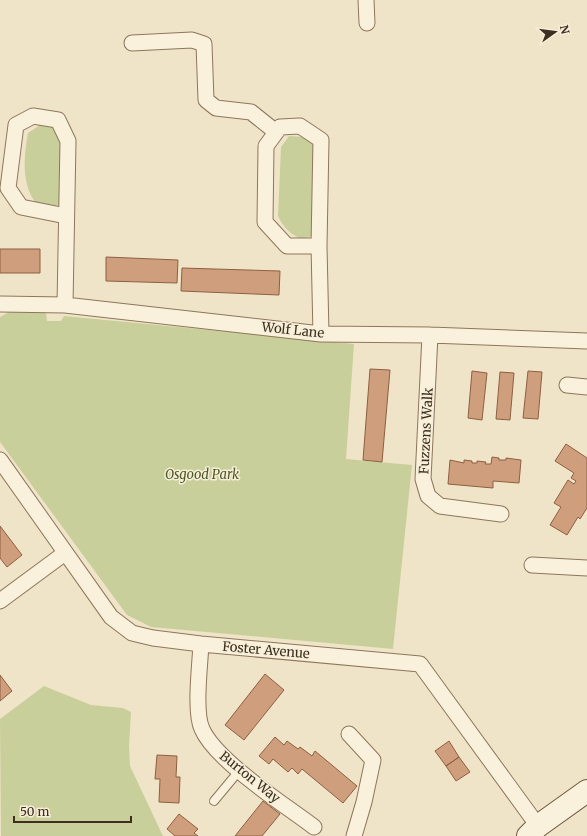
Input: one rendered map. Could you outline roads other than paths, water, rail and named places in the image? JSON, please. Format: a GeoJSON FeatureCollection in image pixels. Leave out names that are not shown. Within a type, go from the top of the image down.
{"type":"FeatureCollection","features":[{"type":"Feature","properties":{"kind":"street"},"geometry":{"type":"LineString","coordinates":[[366,0],[367,23]]}},
{"type":"Feature","properties":{"kind":"street"},"geometry":{"type":"LineString","coordinates":[[132,43],[192,40],[204,44],[206,100],[216,108],[251,112],[276,132]]}},
{"type":"Feature","properties":{"kind":"street"},"geometry":{"type":"LineString","coordinates":[[65,305],[68,141],[58,120],[33,116],[16,125],[8,188],[21,207],[66,216]]}},
{"type":"Feature","properties":{"kind":"street"},"geometry":{"type":"LineString","coordinates":[[319,246],[287,246],[265,222],[266,146],[280,127],[300,126],[321,140],[319,246],[321,334]]}},
{"type":"Feature","properties":{"kind":"street","name":"Wolf Lane"},"geometry":{"type":"LineString","coordinates":[[0,304],[65,305],[321,334],[430,335],[587,341]]}},
{"type":"Feature","properties":{"kind":"street","name":"Fuzzens Walk"},"geometry":{"type":"LineString","coordinates":[[430,335],[423,479],[428,496],[440,506],[501,514]]}},
{"type":"Feature","properties":{"kind":"street"},"geometry":{"type":"LineString","coordinates":[[567,385],[587,387]]}},
{"type":"Feature","properties":{"kind":"street","name":"Foster Avenue"},"geometry":{"type":"LineString","coordinates":[[0,460],[111,617],[132,633],[201,644],[420,664],[533,831]]}},
{"type":"Feature","properties":{"kind":"street"},"geometry":{"type":"LineString","coordinates":[[0,601],[65,553]]}},
{"type":"Feature","properties":{"kind":"street"},"geometry":{"type":"LineString","coordinates":[[532,565],[587,568]]}},
{"type":"Feature","properties":{"kind":"street","name":"Burton Way"},"geometry":{"type":"LineString","coordinates":[[201,644],[199,711],[201,728],[211,745],[239,771],[314,827]]}},
{"type":"Feature","properties":{"kind":"street"},"geometry":{"type":"LineString","coordinates":[[348,734],[373,760],[364,802],[354,836]]}},
{"type":"Feature","properties":{"kind":"street"},"geometry":{"type":"LineString","coordinates":[[533,831],[587,791]]}},
{"type":"Feature","properties":{"kind":"lane"},"geometry":{"type":"LineString","coordinates":[[214,801],[239,771]]}},
{"type":"Feature","properties":{"kind":"park label","name":"Osgood Park"},"geometry":{"type":"Point","coordinates":[202,474]}}]}
